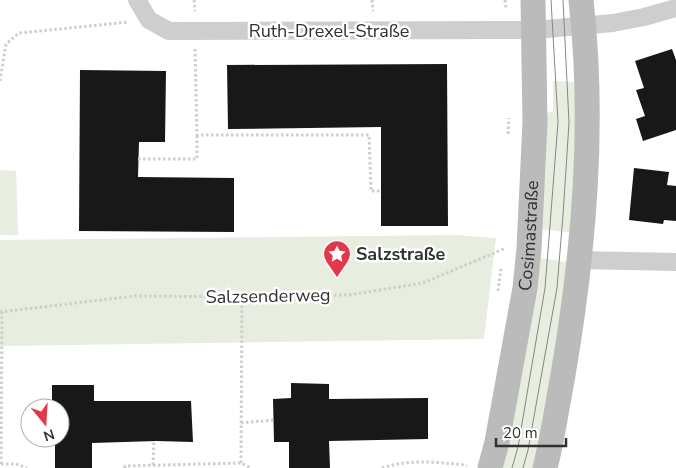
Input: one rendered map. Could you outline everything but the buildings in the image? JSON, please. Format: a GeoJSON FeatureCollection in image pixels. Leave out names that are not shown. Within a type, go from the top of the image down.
{"type":"FeatureCollection","features":[{"type":"Feature","properties":{"kind":"main road","name":"Cosimastraße"},"geometry":{"type":"LineString","coordinates":[[474,466],[497,442],[525,288],[529,249],[535,122],[535,30],[533,0]]}},
{"type":"Feature","properties":{"kind":"main road"},"geometry":{"type":"LineString","coordinates":[[545,468],[569,336],[580,260],[587,124],[587,72],[581,0]]}},
{"type":"Feature","properties":{"kind":"street"},"geometry":{"type":"LineString","coordinates":[[137,0],[149,20]]}},
{"type":"Feature","properties":{"kind":"street","name":"Ruth-Drexel-Straße"},"geometry":{"type":"LineString","coordinates":[[149,20],[169,31],[507,31],[584,26],[638,19],[676,8]]}},
{"type":"Feature","properties":{"kind":"street"},"geometry":{"type":"LineString","coordinates":[[580,260],[676,262]]}},
{"type":"Feature","properties":{"kind":"path"},"geometry":{"type":"LineString","coordinates":[[505,0],[507,31]]}},
{"type":"Feature","properties":{"kind":"path"},"geometry":{"type":"LineString","coordinates":[[0,81],[6,44],[19,33],[149,20]]}},
{"type":"Feature","properties":{"kind":"path"},"geometry":{"type":"LineString","coordinates":[[138,159],[198,159],[195,31]]}},
{"type":"Feature","properties":{"kind":"path"},"geometry":{"type":"LineString","coordinates":[[508,140],[509,113]]}},
{"type":"Feature","properties":{"kind":"path"},"geometry":{"type":"LineString","coordinates":[[197,135],[369,135],[370,191],[381,191]]}},
{"type":"Feature","properties":{"kind":"path"},"geometry":{"type":"LineString","coordinates":[[502,256],[503,248]]}},
{"type":"Feature","properties":{"kind":"path","name":"Salzsenderweg"},"geometry":{"type":"LineString","coordinates":[[1,312],[135,296],[242,297],[349,294],[423,283],[492,255],[503,248],[529,249]]}},
{"type":"Feature","properties":{"kind":"path"},"geometry":{"type":"LineString","coordinates":[[497,297],[501,264]]}},
{"type":"Feature","properties":{"kind":"path"},"geometry":{"type":"LineString","coordinates":[[241,463],[242,297]]}},
{"type":"Feature","properties":{"kind":"path"},"geometry":{"type":"LineString","coordinates":[[1,312],[0,464],[16,464],[27,468]]}},
{"type":"Feature","properties":{"kind":"path"},"geometry":{"type":"LineString","coordinates":[[242,423],[273,420]]}},
{"type":"Feature","properties":{"kind":"path"},"geometry":{"type":"LineString","coordinates":[[153,465],[154,441]]}},
{"type":"Feature","properties":{"kind":"path"},"geometry":{"type":"LineString","coordinates":[[382,468],[399,462],[430,462],[474,466]]}},
{"type":"Feature","properties":{"kind":"path"},"geometry":{"type":"LineString","coordinates":[[125,468],[125,466],[241,463],[251,468]]}},
{"type":"Feature","properties":{"kind":"shaded area"},"geometry":{"type":"Polygon","coordinates":[[[553,81],[580,82],[575,233],[539,229],[544,114],[553,111],[553,81]]]}},
{"type":"Feature","properties":{"kind":"shaded area"},"geometry":{"type":"Polygon","coordinates":[[[0,170],[16,171],[18,235],[0,235],[0,170]]]}},
{"type":"Feature","properties":{"kind":"shaded area"},"geometry":{"type":"Polygon","coordinates":[[[457,235],[496,238],[484,339],[0,346],[0,240],[457,235]]]}},
{"type":"Feature","properties":{"kind":"shaded area"},"geometry":{"type":"Polygon","coordinates":[[[535,257],[572,263],[535,468],[498,468],[535,257]]]}},
{"type":"Feature","properties":{"kind":"tram line"},"geometry":{"type":"LineString","coordinates":[[512,468],[518,447],[545,288],[558,122],[551,0]]}},
{"type":"Feature","properties":{"kind":"tram line"},"geometry":{"type":"LineString","coordinates":[[523,468],[528,450],[557,288],[569,123],[563,0]]}},
{"type":"Feature","properties":{"kind":"place","name":"Salzstraße"},"geometry":{"type":"Point","coordinates":[337,278]}}]}
